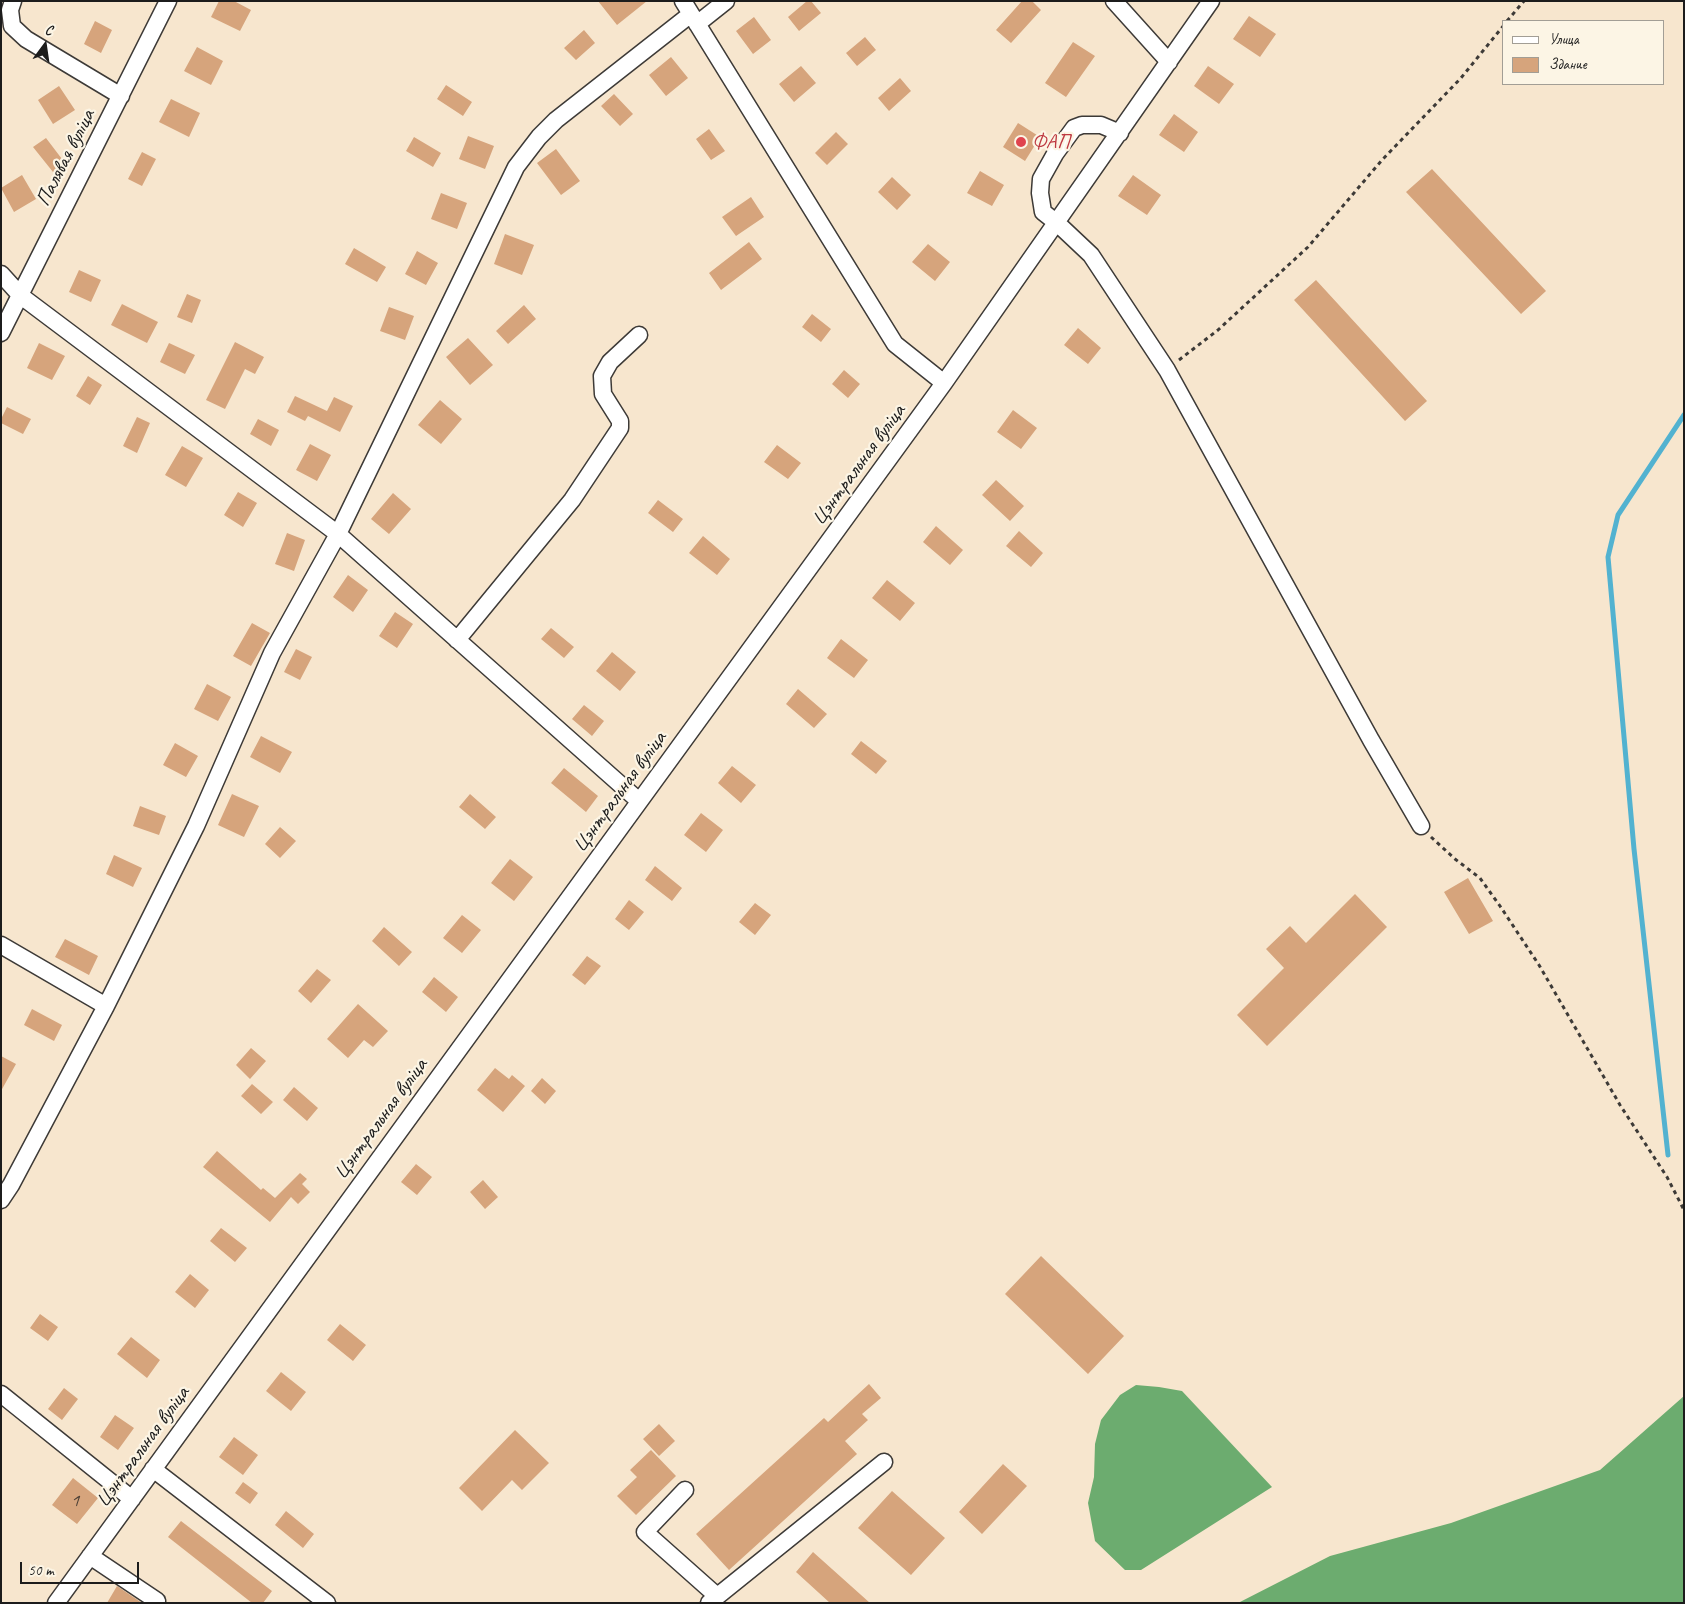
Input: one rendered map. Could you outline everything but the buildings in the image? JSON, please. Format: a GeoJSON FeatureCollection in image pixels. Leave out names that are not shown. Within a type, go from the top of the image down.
{"type":"FeatureCollection","features":[{"type":"Feature","properties":{"kind":"street"},"geometry":{"type":"LineString","coordinates":[[13,1],[10,10],[12,26],[26,40],[121,96]]}},
{"type":"Feature","properties":{"kind":"street","name":"Палявая вуліца"},"geometry":{"type":"LineString","coordinates":[[1,334],[168,1]]}},
{"type":"Feature","properties":{"kind":"street"},"geometry":{"type":"LineString","coordinates":[[1,1200],[12,1185],[106,1006],[196,826],[272,653],[338,534],[516,167],[539,137],[556,120],[690,13],[726,1]]}},
{"type":"Feature","properties":{"kind":"street"},"geometry":{"type":"LineString","coordinates":[[1114,1],[1170,62]]}},
{"type":"Feature","properties":{"kind":"street","name":"Цэнтральная вуліца"},"geometry":{"type":"LineString","coordinates":[[56,1603],[944,383],[1211,1]]}},
{"type":"Feature","properties":{"kind":"street"},"geometry":{"type":"LineString","coordinates":[[690,13],[895,344],[944,383]]}},
{"type":"Feature","properties":{"kind":"street"},"geometry":{"type":"LineString","coordinates":[[1120,133],[1101,126],[1082,124],[1074,128],[1055,154],[1041,179],[1040,193],[1043,212],[1091,255],[1167,370],[1371,740],[1421,826]]}},
{"type":"Feature","properties":{"kind":"street"},"geometry":{"type":"LineString","coordinates":[[1,274],[21,296],[338,534],[639,801]]}},
{"type":"Feature","properties":{"kind":"street"},"geometry":{"type":"LineString","coordinates":[[457,640],[572,500],[620,428],[620,421],[603,394],[602,376],[610,362],[639,335]]}},
{"type":"Feature","properties":{"kind":"street"},"geometry":{"type":"LineString","coordinates":[[1,946],[106,1006]]}},
{"type":"Feature","properties":{"kind":"street"},"geometry":{"type":"LineString","coordinates":[[1,1394],[132,1499]]}},
{"type":"Feature","properties":{"kind":"street"},"geometry":{"type":"LineString","coordinates":[[685,1490],[645,1532],[713,1600],[884,1462]]}},
{"type":"Feature","properties":{"kind":"street"},"geometry":{"type":"LineString","coordinates":[[153,1468],[327,1603]]}},
{"type":"Feature","properties":{"kind":"street"},"geometry":{"type":"LineString","coordinates":[[90,1556],[157,1601]]}},
{"type":"Feature","properties":{"kind":"path"},"geometry":{"type":"LineString","coordinates":[[1508,20],[1524,1]]}},
{"type":"Feature","properties":{"kind":"path"},"geometry":{"type":"LineString","coordinates":[[1167,370],[1218,330],[1308,247],[1382,160],[1461,78],[1502,27]]}},
{"type":"Feature","properties":{"kind":"path"},"geometry":{"type":"LineString","coordinates":[[1421,826],[1438,845],[1480,878],[1500,906],[1539,965],[1620,1105],[1667,1177],[1684,1210]]}},
{"type":"Feature","properties":{"kind":"green space"},"geometry":{"type":"Polygon","coordinates":[[[1136,1385],[1182,1391],[1272,1487],[1141,1570],[1125,1570],[1095,1541],[1088,1503],[1094,1477],[1095,1444],[1101,1420],[1120,1395],[1136,1385]]]}},
{"type":"Feature","properties":{"kind":"green space"},"geometry":{"type":"Polygon","coordinates":[[[1684,1396],[1684,1603],[1238,1603],[1330,1556],[1451,1523],[1600,1470],[1684,1396]]]}},
{"type":"Feature","properties":{"kind":"waterway"},"geometry":{"type":"LineString","coordinates":[[1668,1155],[1634,849],[1608,557],[1618,515],[1684,415]]}},
{"type":"Feature","properties":{"kind":"place","name":"ФАП"},"geometry":{"type":"Point","coordinates":[1021,142]}}]}
